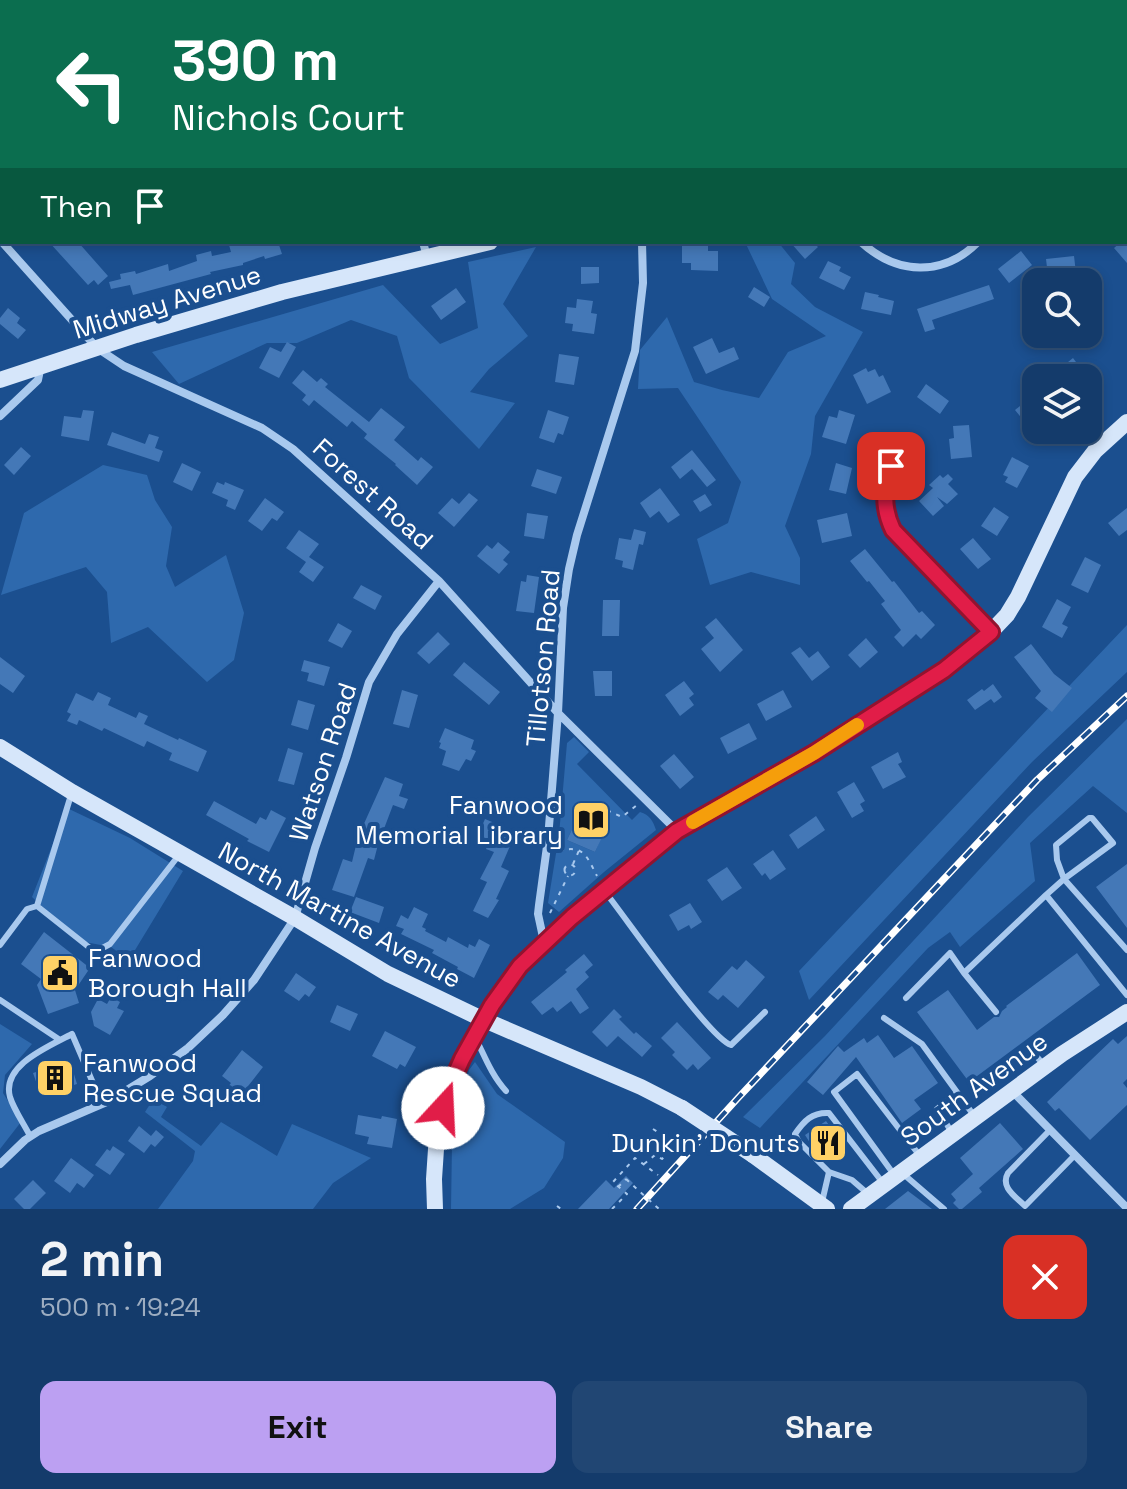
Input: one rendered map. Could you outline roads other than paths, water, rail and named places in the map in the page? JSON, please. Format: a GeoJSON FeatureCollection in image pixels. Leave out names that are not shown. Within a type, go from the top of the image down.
{"type":"FeatureCollection","features":[{"type":"Feature","properties":{"kind":"main road","name":"Midway Avenue"},"geometry":{"type":"LineString","coordinates":[[0,380],[425,249],[471,244]]}},
{"type":"Feature","properties":{"kind":"main road"},"geometry":{"type":"LineString","coordinates":[[435,1209],[437,1134],[451,1084],[478,1027],[542,935],[677,831],[814,753],[944,670],[991,632],[1018,597],[1075,477],[1095,451],[1127,422]]}},
{"type":"Feature","properties":{"kind":"main road","name":"North Martine Avenue"},"geometry":{"type":"LineString","coordinates":[[0,747],[72,792],[295,918],[478,1027],[641,1087],[682,1108],[824,1207]]}},
{"type":"Feature","properties":{"kind":"main road","name":"South Avenue"},"geometry":{"type":"LineString","coordinates":[[851,1209],[1011,1090],[1127,1012]]}},
{"type":"Feature","properties":{"kind":"street","name":"Forest Road"},"geometry":{"type":"LineString","coordinates":[[4,244],[97,348],[124,366],[262,428],[293,449],[439,581],[558,713],[677,831]]}},
{"type":"Feature","properties":{"kind":"street","name":"Tillotson Road"},"geometry":{"type":"LineString","coordinates":[[542,935],[539,905],[558,713],[563,608],[569,569],[590,492],[635,351],[643,283],[642,244]]}},
{"type":"Feature","properties":{"kind":"street"},"geometry":{"type":"LineString","coordinates":[[863,244],[893,263],[924,268],[953,261],[976,244]]}},
{"type":"Feature","properties":{"kind":"street"},"geometry":{"type":"LineString","coordinates":[[0,416],[38,380],[41,365]]}},
{"type":"Feature","properties":{"kind":"street"},"geometry":{"type":"LineString","coordinates":[[896,450],[884,494],[887,519],[893,530],[991,632]]}},
{"type":"Feature","properties":{"kind":"street","name":"Watson Road"},"geometry":{"type":"LineString","coordinates":[[0,1164],[30,1136],[102,1104],[150,1076],[188,1048],[254,980],[295,918],[369,682],[397,634],[439,581]]}},
{"type":"Feature","properties":{"kind":"street"},"geometry":{"type":"LineString","coordinates":[[1011,1090],[1127,1208]]}},
{"type":"Feature","properties":{"kind":"lane"},"geometry":{"type":"LineString","coordinates":[[37,906],[72,792]]}},
{"type":"Feature","properties":{"kind":"lane"},"geometry":{"type":"LineString","coordinates":[[964,973],[1064,879],[1113,843],[1089,818],[1056,845],[1057,860],[1064,879],[1127,950]]}},
{"type":"Feature","properties":{"kind":"lane"},"geometry":{"type":"LineString","coordinates":[[37,906],[95,952],[110,944],[181,853]]}},
{"type":"Feature","properties":{"kind":"lane"},"geometry":{"type":"LineString","coordinates":[[604,890],[724,1043],[731,1045],[765,1012]]}},
{"type":"Feature","properties":{"kind":"lane"},"geometry":{"type":"LineString","coordinates":[[1046,895],[1127,995]]}},
{"type":"Feature","properties":{"kind":"lane"},"geometry":{"type":"LineString","coordinates":[[0,945],[27,909],[37,906]]}},
{"type":"Feature","properties":{"kind":"lane"},"geometry":{"type":"LineString","coordinates":[[906,998],[950,953],[996,1012]]}},
{"type":"Feature","properties":{"kind":"lane"},"geometry":{"type":"LineString","coordinates":[[0,1000],[60,1040]]}},
{"type":"Feature","properties":{"kind":"lane"},"geometry":{"type":"LineString","coordinates":[[884,1018],[922,1044],[975,1117]]}},
{"type":"Feature","properties":{"kind":"lane"},"geometry":{"type":"LineString","coordinates":[[478,1027],[489,1068],[506,1091]]}},
{"type":"Feature","properties":{"kind":"lane"},"geometry":{"type":"LineString","coordinates":[[30,1136],[9,1094],[13,1073],[21,1063],[72,1034],[102,1104]]}},
{"type":"Feature","properties":{"kind":"lane"},"geometry":{"type":"LineString","coordinates":[[1028,1047],[1045,1066]]}},
{"type":"Feature","properties":{"kind":"lane"},"geometry":{"type":"LineString","coordinates":[[893,1178],[834,1092],[857,1074],[921,1157]]}},
{"type":"Feature","properties":{"kind":"lane"},"geometry":{"type":"LineString","coordinates":[[953,1134],[937,1109],[957,1093]]}},
{"type":"Feature","properties":{"kind":"lane"},"geometry":{"type":"LineString","coordinates":[[869,1196],[852,1180],[829,1172],[799,1142],[795,1134],[808,1117],[829,1113],[893,1178],[944,1209]]}},
{"type":"Feature","properties":{"kind":"lane"},"geometry":{"type":"LineString","coordinates":[[1050,1130],[1005,1179],[1006,1187],[1023,1208],[1075,1155]]}},
{"type":"Feature","properties":{"kind":"lane"},"geometry":{"type":"LineString","coordinates":[[824,1207],[829,1172]]}},
{"type":"Feature","properties":{"kind":"railway"},"geometry":{"type":"LineString","coordinates":[[637,1209],[1037,780],[1127,696]]}},
{"type":"Feature","properties":{"kind":"place","name":"Fanwood Memorial Library"},"geometry":{"type":"Point","coordinates":[591,820]}},
{"type":"Feature","properties":{"kind":"place","name":"Fanwood Borough Hall"},"geometry":{"type":"Point","coordinates":[60,973]}},
{"type":"Feature","properties":{"kind":"place","name":"Fanwood Rescue Squad"},"geometry":{"type":"Point","coordinates":[55,1078]}},
{"type":"Feature","properties":{"kind":"place","name":"Dunkin' Donuts"},"geometry":{"type":"Point","coordinates":[828,1143]}}]}
